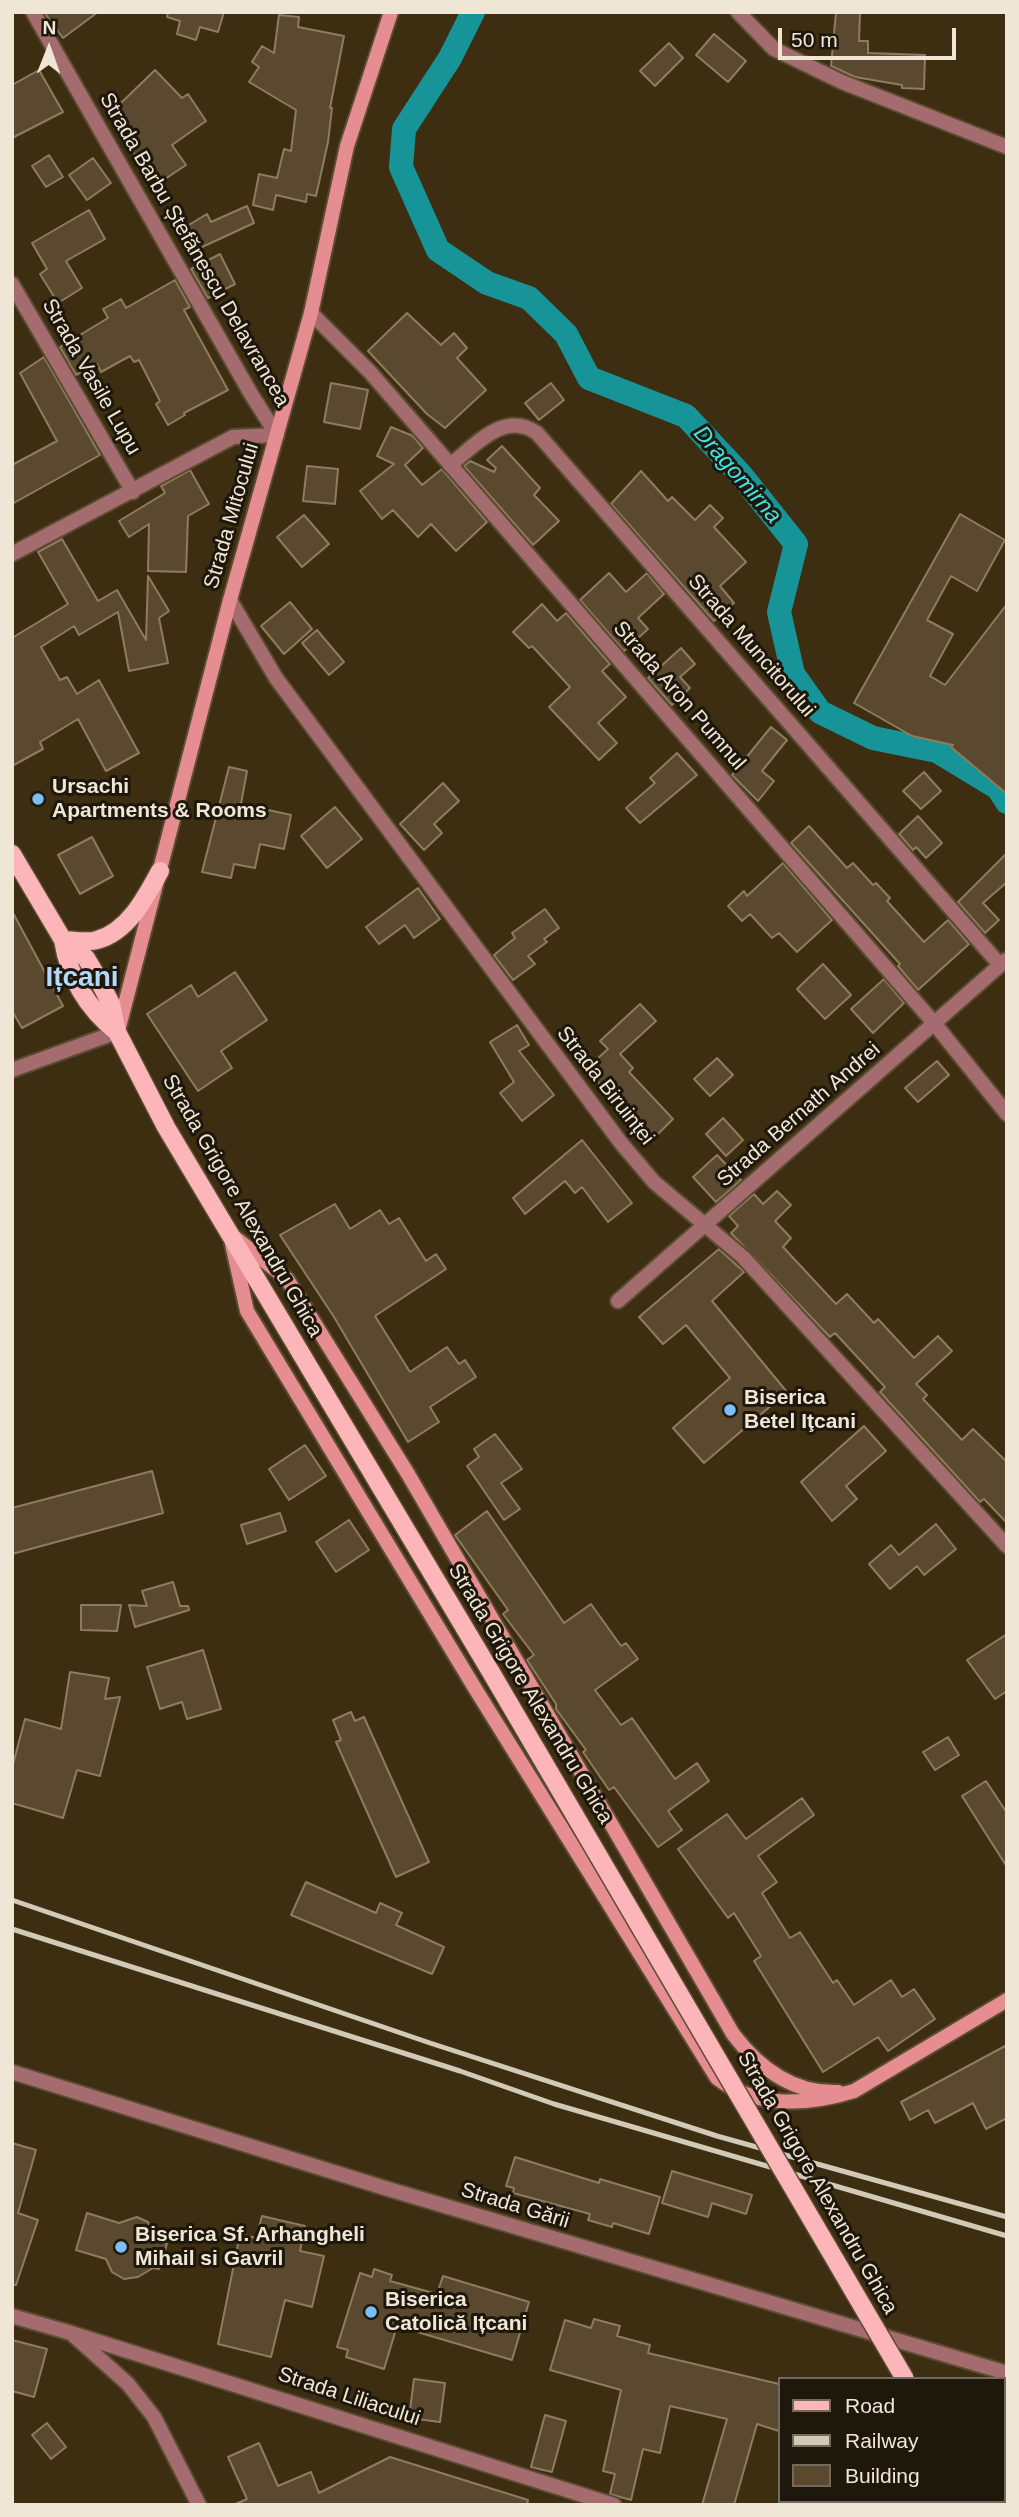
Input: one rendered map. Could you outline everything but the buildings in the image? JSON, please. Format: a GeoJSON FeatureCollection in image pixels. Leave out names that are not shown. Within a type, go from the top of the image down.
{"type":"FeatureCollection","features":[{"type":"Feature","properties":{"kind":"main road","name":"Strada Mitocului"},"geometry":{"type":"LineString","coordinates":[[117,1032],[230,600],[312,313],[347,146],[391,12]]}},
{"type":"Feature","properties":{"kind":"main road","name":"Strada Grigore Alexandru Ghica"},"geometry":{"type":"LineString","coordinates":[[12,854],[63,940],[67,965],[78,985],[96,1014],[117,1032],[166,1127],[904,2377]]}},
{"type":"Feature","properties":{"kind":"main road"},"geometry":{"type":"LineString","coordinates":[[63,940],[97,941],[118,929],[145,899],[160,871]]}},
{"type":"Feature","properties":{"kind":"main road"},"geometry":{"type":"LineString","coordinates":[[230,1233],[247,1311],[706,2064],[730,2088],[761,2098],[816,2101],[853,2091],[1007,2000]]}},
{"type":"Feature","properties":{"kind":"main road"},"geometry":{"type":"LineString","coordinates":[[230,1233],[287,1279],[294,1290],[408,1474],[733,2034],[759,2063],[787,2081],[830,2092],[853,2091]]}},
{"type":"Feature","properties":{"kind":"street","name":"Strada Barbu Ștefănescu Delavrancea"},"geometry":{"type":"LineString","coordinates":[[33,12],[277,435]]}},
{"type":"Feature","properties":{"kind":"street"},"geometry":{"type":"LineString","coordinates":[[738,12],[774,49],[842,82],[1007,147]]}},
{"type":"Feature","properties":{"kind":"street","name":"Strada Vasile Lupu"},"geometry":{"type":"LineString","coordinates":[[12,284],[133,492]]}},
{"type":"Feature","properties":{"kind":"street","name":"Strada Aron Pumnul"},"geometry":{"type":"LineString","coordinates":[[312,313],[370,372],[934,1023],[1007,1114]]}},
{"type":"Feature","properties":{"kind":"street","name":"Strada Muncitorului"},"geometry":{"type":"LineString","coordinates":[[450,465],[507,424],[518,423],[537,433],[1004,962]]}},
{"type":"Feature","properties":{"kind":"street"},"geometry":{"type":"LineString","coordinates":[[12,554],[233,437],[277,435]]}},
{"type":"Feature","properties":{"kind":"street","name":"Strada Biruinței"},"geometry":{"type":"LineString","coordinates":[[230,600],[276,678],[605,1123],[654,1182],[706,1223],[743,1257],[1007,1546]]}},
{"type":"Feature","properties":{"kind":"street","name":"Strada Bernath Andrei"},"geometry":{"type":"LineString","coordinates":[[618,1301],[1004,962]]}},
{"type":"Feature","properties":{"kind":"street"},"geometry":{"type":"LineString","coordinates":[[12,1070],[117,1032]]}},
{"type":"Feature","properties":{"kind":"street","name":"Strada Gării"},"geometry":{"type":"LineString","coordinates":[[12,2072],[466,2213],[1007,2373]]}},
{"type":"Feature","properties":{"kind":"street","name":"Strada Liliacului"},"geometry":{"type":"LineString","coordinates":[[12,2316],[614,2505]]}},
{"type":"Feature","properties":{"kind":"street"},"geometry":{"type":"LineString","coordinates":[[71,2333],[128,2384],[153,2417],[199,2505]]}},
{"type":"Feature","properties":{"kind":"waterway","name":"Dragomirna"},"geometry":{"type":"LineString","coordinates":[[473,12],[450,58],[404,129],[401,167],[438,250],[487,283],[529,298],[566,334],[589,378],[686,416],[741,475],[796,544],[779,612],[793,674],[820,712],[873,738],[937,751],[998,788],[1007,802]]}},
{"type":"Feature","properties":{"kind":"railway"},"geometry":{"type":"LineString","coordinates":[[12,1900],[430,2043],[717,2136],[1007,2217]]}},
{"type":"Feature","properties":{"kind":"railway"},"geometry":{"type":"LineString","coordinates":[[12,1929],[460,2071],[554,2104],[1007,2236]]}},
{"type":"Feature","properties":{"kind":"place","name":"Ursachi Apartments & Rooms"},"geometry":{"type":"Point","coordinates":[38,799]}},
{"type":"Feature","properties":{"kind":"place","name":"Biserica Betel Iţcani"},"geometry":{"type":"Point","coordinates":[730,1410]}},
{"type":"Feature","properties":{"kind":"place","name":"Biserica Sf. Arhangheli Mihail si Gavril"},"geometry":{"type":"Point","coordinates":[121,2247]}},
{"type":"Feature","properties":{"kind":"place","name":"Biserica Catolică Ițcani"},"geometry":{"type":"Point","coordinates":[371,2312]}},
{"type":"Feature","properties":{"kind":"district","name":"Ițcani"},"geometry":{"type":"Point","coordinates":[82,978]}}]}
